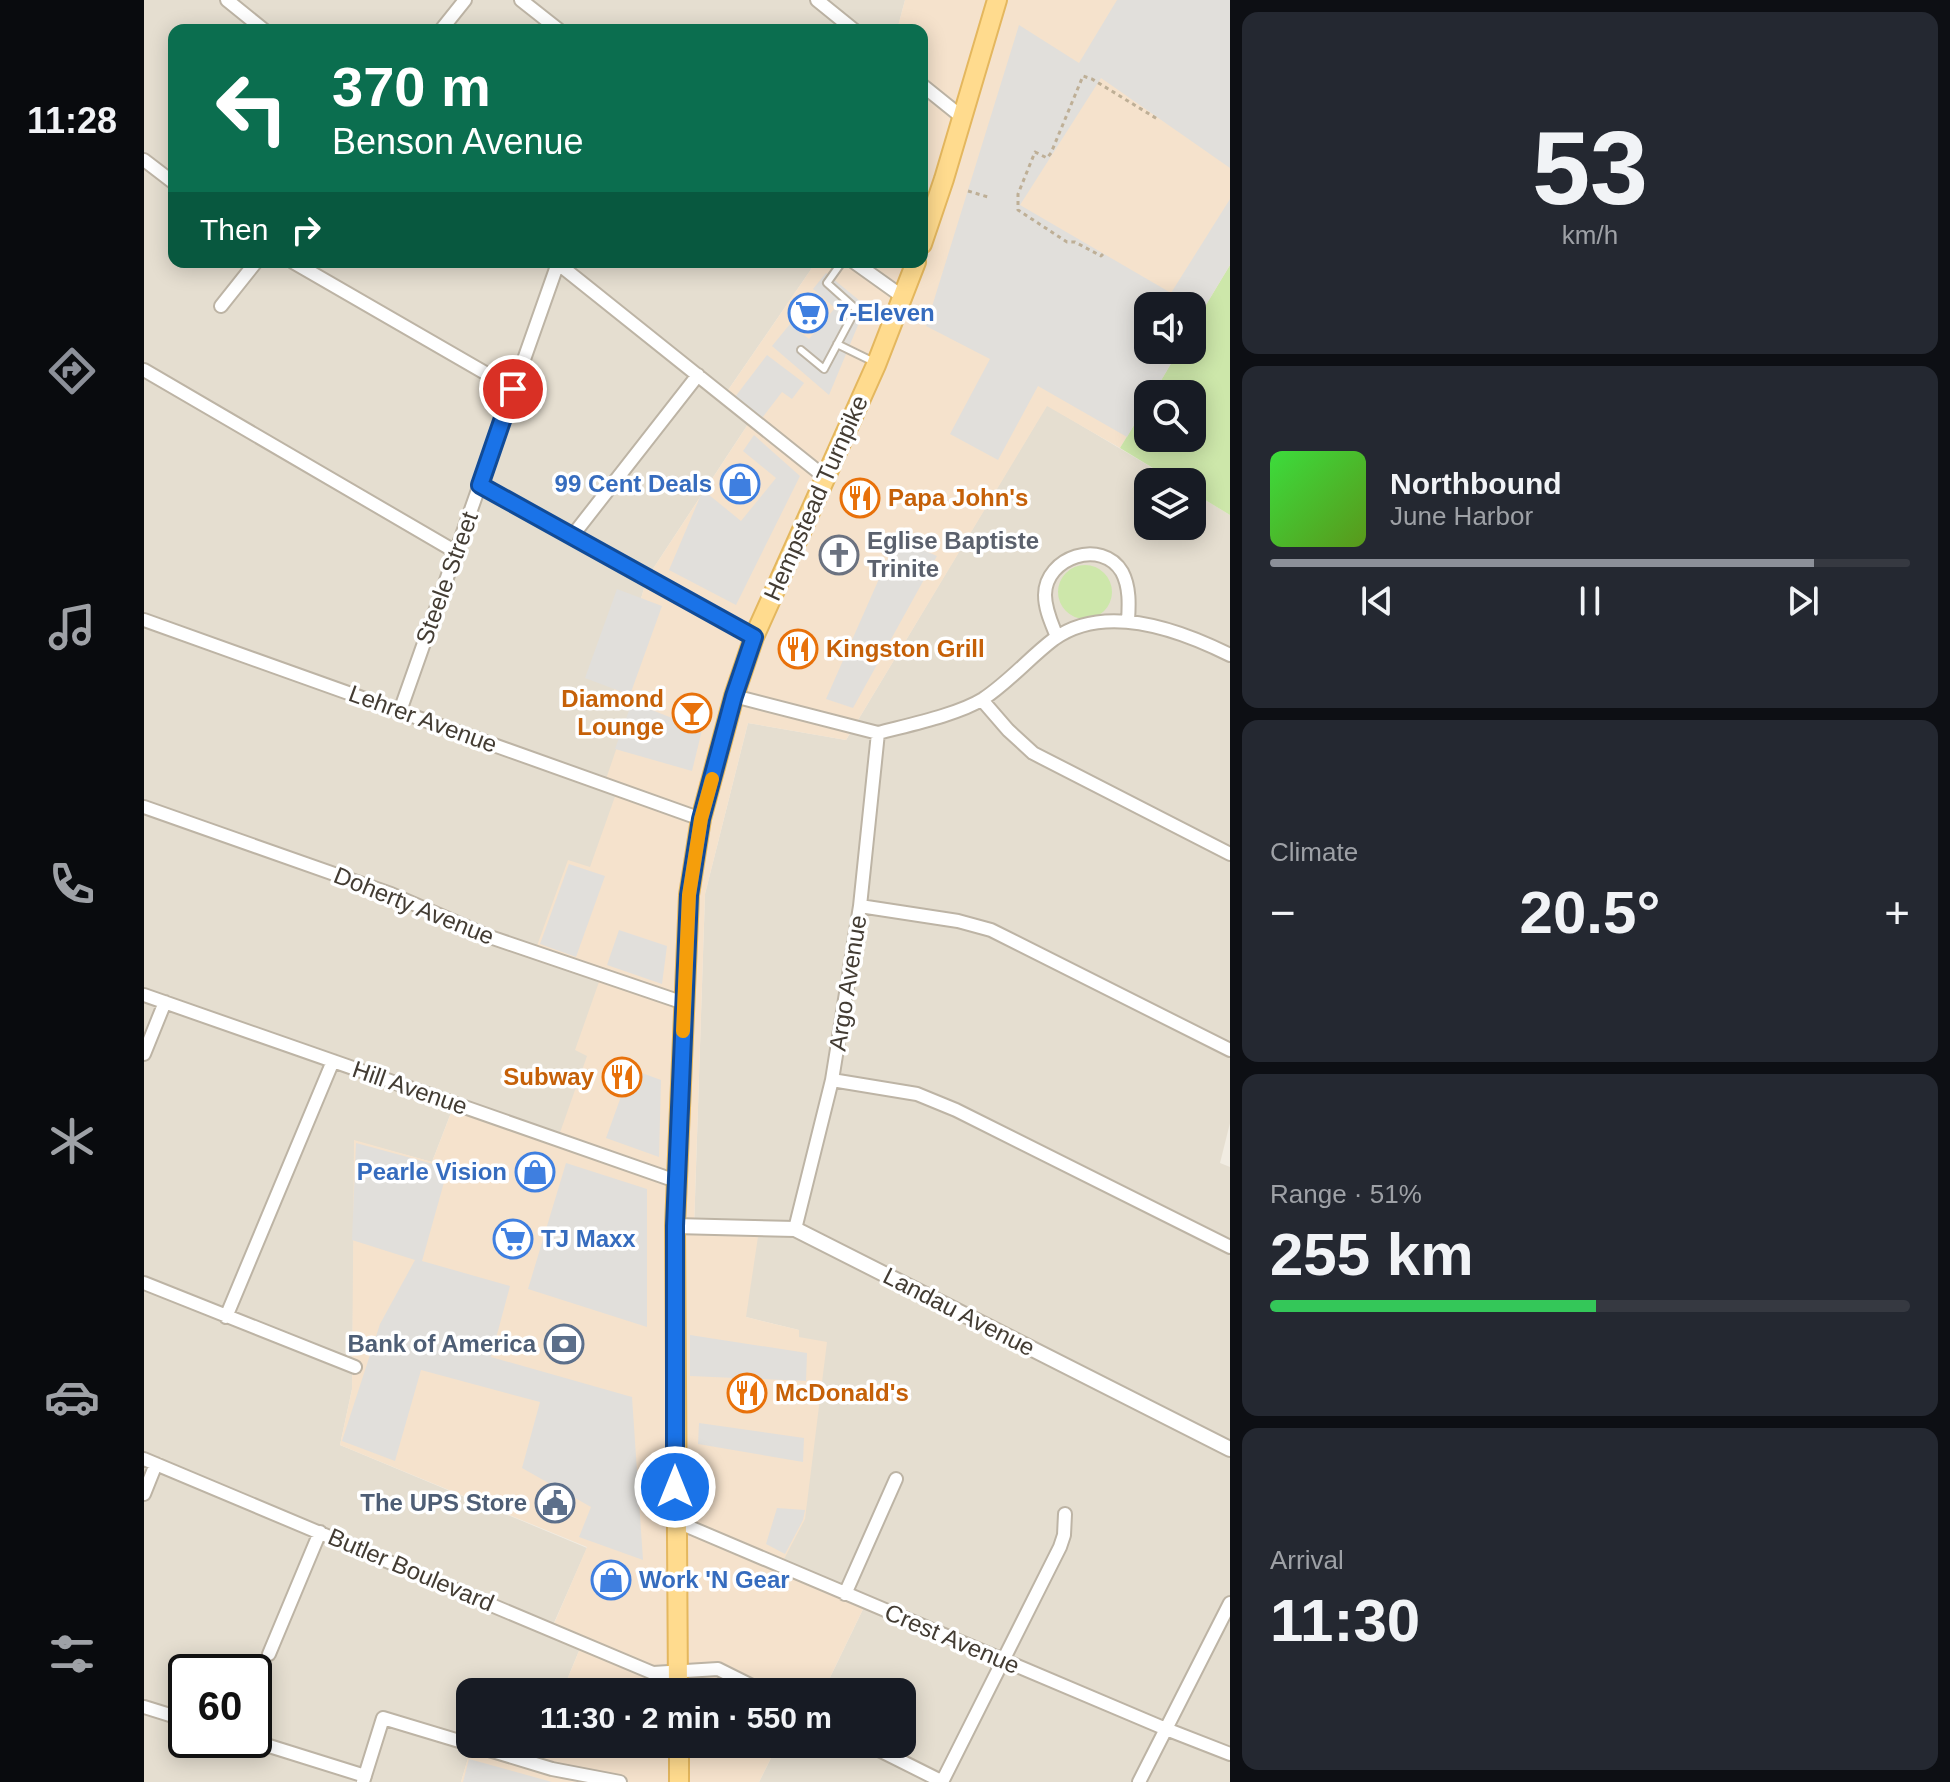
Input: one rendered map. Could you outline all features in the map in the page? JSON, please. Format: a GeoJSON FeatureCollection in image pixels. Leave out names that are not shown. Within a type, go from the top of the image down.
{"type":"FeatureCollection","features":[{"type":"Feature","properties":{"kind":"main road"},"geometry":{"type":"LineString","coordinates":[[928,226],[997,0]]}},
{"type":"Feature","properties":{"kind":"main road","name":"Hempstead Turnpike"},"geometry":{"type":"LineString","coordinates":[[678,1678],[676,1181],[689,895],[701,819],[734,696],[754,637],[877,363],[914,268]]}},
{"type":"Feature","properties":{"kind":"main road"},"geometry":{"type":"LineString","coordinates":[[679,1758],[679,1782]]}},
{"type":"Feature","properties":{"kind":"street"},"geometry":{"type":"LineString","coordinates":[[227,0],[257,24]]}},
{"type":"Feature","properties":{"kind":"street"},"geometry":{"type":"LineString","coordinates":[[446,24],[465,0]]}},
{"type":"Feature","properties":{"kind":"street"},"geometry":{"type":"LineString","coordinates":[[521,0],[551,24]]}},
{"type":"Feature","properties":{"kind":"street"},"geometry":{"type":"LineString","coordinates":[[817,0],[847,24]]}},
{"type":"Feature","properties":{"kind":"street"},"geometry":{"type":"LineString","coordinates":[[928,90],[963,118]]}},
{"type":"Feature","properties":{"kind":"street"},"geometry":{"type":"LineString","coordinates":[[144,160],[168,178]]}},
{"type":"Feature","properties":{"kind":"street"},"geometry":{"type":"LineString","coordinates":[[221,306],[251,268]]}},
{"type":"Feature","properties":{"kind":"street"},"geometry":{"type":"LineString","coordinates":[[303,268],[513,389]]}},
{"type":"Feature","properties":{"kind":"street","name":"Steele Street"},"geometry":{"type":"LineString","coordinates":[[400,711],[555,268]]}},
{"type":"Feature","properties":{"kind":"street"},"geometry":{"type":"LineString","coordinates":[[563,268],[826,478]]}},
{"type":"Feature","properties":{"kind":"street"},"geometry":{"type":"LineString","coordinates":[[862,268],[903,297]]}},
{"type":"Feature","properties":{"kind":"street"},"geometry":{"type":"LineString","coordinates":[[144,370],[456,552]]}},
{"type":"Feature","properties":{"kind":"street"},"geometry":{"type":"LineString","coordinates":[[573,535],[698,375]]}},
{"type":"Feature","properties":{"kind":"street"},"geometry":{"type":"LineString","coordinates":[[480,485],[754,637]]}},
{"type":"Feature","properties":{"kind":"street"},"geometry":{"type":"LineString","coordinates":[[1057,637],[1047,612],[1047,582],[1056,568],[1078,555],[1099,556],[1116,564],[1128,592],[1128,621]]}},
{"type":"Feature","properties":{"kind":"street","name":"Lehrer Avenue"},"geometry":{"type":"LineString","coordinates":[[144,620],[701,819]]}},
{"type":"Feature","properties":{"kind":"street"},"geometry":{"type":"LineString","coordinates":[[734,696],[878,733],[943,715],[982,700],[1057,637],[1092,624],[1128,621],[1197,639],[1230,655]]}},
{"type":"Feature","properties":{"kind":"street"},"geometry":{"type":"LineString","coordinates":[[982,700],[1033,753],[1230,854]]}},
{"type":"Feature","properties":{"kind":"street","name":"Argo Avenue"},"geometry":{"type":"LineString","coordinates":[[795,1229],[832,1080],[860,906],[878,733]]}},
{"type":"Feature","properties":{"kind":"street","name":"Doherty Avenue"},"geometry":{"type":"LineString","coordinates":[[144,807],[391,894],[490,937],[684,1003]]}},
{"type":"Feature","properties":{"kind":"street"},"geometry":{"type":"LineString","coordinates":[[860,906],[958,921],[991,930],[1230,1050]]}},
{"type":"Feature","properties":{"kind":"street","name":"Hill Avenue"},"geometry":{"type":"LineString","coordinates":[[144,995],[676,1181]]}},
{"type":"Feature","properties":{"kind":"street"},"geometry":{"type":"LineString","coordinates":[[144,1054],[165,1002]]}},
{"type":"Feature","properties":{"kind":"street"},"geometry":{"type":"LineString","coordinates":[[226,1317],[333,1061]]}},
{"type":"Feature","properties":{"kind":"street"},"geometry":{"type":"LineString","coordinates":[[832,1080],[917,1094],[956,1110],[1230,1247]]}},
{"type":"Feature","properties":{"kind":"street","name":"Landau Avenue"},"geometry":{"type":"LineString","coordinates":[[675,1226],[795,1229],[1230,1449]]}},
{"type":"Feature","properties":{"kind":"street"},"geometry":{"type":"LineString","coordinates":[[144,1283],[355,1367]]}},
{"type":"Feature","properties":{"kind":"street"},"geometry":{"type":"LineString","coordinates":[[144,1494],[150,1462]]}},
{"type":"Feature","properties":{"kind":"street","name":"Butler Boulevard"},"geometry":{"type":"LineString","coordinates":[[150,1462],[653,1673],[718,1669],[736,1678]]}},
{"type":"Feature","properties":{"kind":"street"},"geometry":{"type":"LineString","coordinates":[[845,1594],[896,1479]]}},
{"type":"Feature","properties":{"kind":"street"},"geometry":{"type":"LineString","coordinates":[[895,1758],[942,1782],[1060,1547],[1065,1514]]}},
{"type":"Feature","properties":{"kind":"street","name":"Crest Avenue"},"geometry":{"type":"LineString","coordinates":[[675,1521],[1230,1754]]}},
{"type":"Feature","properties":{"kind":"street"},"geometry":{"type":"LineString","coordinates":[[269,1654],[320,1532]]}},
{"type":"Feature","properties":{"kind":"street"},"geometry":{"type":"LineString","coordinates":[[1139,1782],[1230,1603]]}},
{"type":"Feature","properties":{"kind":"street"},"geometry":{"type":"LineString","coordinates":[[144,1707],[168,1714]]}},
{"type":"Feature","properties":{"kind":"street"},"geometry":{"type":"LineString","coordinates":[[272,1748],[364,1779],[383,1718],[552,1769],[620,1782]]}},
{"type":"Feature","properties":{"kind":"lane"},"geometry":{"type":"LineString","coordinates":[[801,350],[824,369],[856,309],[827,283],[838,268]]}},
{"type":"Feature","properties":{"kind":"lane"},"geometry":{"type":"LineString","coordinates":[[837,344],[877,363]]}},
{"type":"Feature","properties":{"kind":"path"},"geometry":{"type":"LineString","coordinates":[[1103,254],[1101,256],[1075,242],[1067,242],[1018,210],[1016,202],[1035,152],[1047,158],[1058,143],[1083,76],[1159,120]]}},
{"type":"Feature","properties":{"kind":"path"},"geometry":{"type":"LineString","coordinates":[[968,191],[988,197]]}},
{"type":"Feature","properties":{"kind":"shaded area"},"geometry":{"type":"Polygon","coordinates":[[[144,0],[905,0],[899,24],[168,24],[168,268],[812,268],[724,396],[752,418],[647,578],[613,695],[708,733],[676,1181],[454,1105],[432,1162],[355,1141],[352,1389],[340,1445],[587,1548],[550,1632],[581,1646],[568,1678],[456,1678],[456,1758],[468,1758],[461,1782],[144,1782],[144,0]]]}},
{"type":"Feature","properties":{"kind":"shaded area"},"geometry":{"type":"Polygon","coordinates":[[[905,0],[1230,0],[1230,265],[1206,305],[1206,292],[1134,292],[1134,364],[1171,364],[1161,380],[1134,380],[1134,425],[1120,448],[1047,406],[846,740],[748,723],[705,894],[694,1228],[759,1230],[746,1317],[799,1330],[799,1337],[827,1342],[805,1519],[782,1563],[866,1603],[830,1678],[568,1678],[581,1646],[550,1633],[587,1547],[340,1445],[352,1389],[354,1140],[432,1162],[454,1105],[557,1141],[587,1056],[575,1050],[600,979],[534,954],[568,860],[590,867],[618,788],[605,782],[632,703],[613,694],[647,578],[752,418],[724,396],[812,268],[928,268],[928,24],[899,24],[905,0]]]}},
{"type":"Feature","properties":{"kind":"shaded area"},"geometry":{"type":"Polygon","coordinates":[[[1117,0],[1230,0],[1230,168],[1101,78],[1020,205],[1169,292],[1134,292],[1134,364],[1171,364],[1161,380],[1134,380],[1134,425],[1127,437],[1038,386],[998,460],[950,434],[990,359],[926,326],[1019,25],[1079,63],[1117,0]]]}},
{"type":"Feature","properties":{"kind":"shaded area"},"geometry":{"type":"Polygon","coordinates":[[[1230,199],[1230,265],[1206,305],[1206,292],[1172,292],[1230,199]]]}},
{"type":"Feature","properties":{"kind":"shaded area"},"geometry":{"type":"Polygon","coordinates":[[[826,273],[866,306],[829,395],[772,346],[790,324],[809,339],[835,308],[813,289],[826,273]]]}},
{"type":"Feature","properties":{"kind":"shaded area"},"geometry":{"type":"Polygon","coordinates":[[[767,355],[804,383],[792,399],[782,392],[762,418],[735,397],[767,355]]]}},
{"type":"Feature","properties":{"kind":"shaded area"},"geometry":{"type":"Polygon","coordinates":[[[1047,405],[1153,468],[1134,468],[1134,540],[1206,540],[1206,500],[1230,515],[1230,1123],[1220,1163],[1230,1167],[1230,1782],[759,1782],[771,1758],[916,1758],[916,1678],[830,1678],[866,1603],[782,1564],[799,1330],[746,1317],[694,1229],[705,894],[748,723],[846,740],[1047,405]]]}},
{"type":"Feature","properties":{"kind":"shaded area"},"geometry":{"type":"Polygon","coordinates":[[[754,435],[800,476],[736,605],[669,570],[703,490],[741,521],[776,478],[743,451],[754,435]]]}},
{"type":"Feature","properties":{"kind":"shaded area"},"geometry":{"type":"Polygon","coordinates":[[[897,538],[937,556],[853,708],[826,699],[897,538]]]}},
{"type":"Feature","properties":{"kind":"shaded area"},"geometry":{"type":"Polygon","coordinates":[[[617,589],[662,606],[630,695],[585,678],[617,589]]]}},
{"type":"Feature","properties":{"kind":"shaded area"},"geometry":{"type":"Polygon","coordinates":[[[632,702],[702,730],[692,771],[615,749],[632,702]]]}},
{"type":"Feature","properties":{"kind":"shaded area"},"geometry":{"type":"Polygon","coordinates":[[[569,864],[605,876],[576,957],[540,944],[569,864]]]}},
{"type":"Feature","properties":{"kind":"shaded area"},"geometry":{"type":"Polygon","coordinates":[[[619,930],[667,946],[662,984],[607,965],[619,930]]]}},
{"type":"Feature","properties":{"kind":"shaded area"},"geometry":{"type":"Polygon","coordinates":[[[631,1069],[661,1080],[659,1157],[606,1138],[631,1069]]]}},
{"type":"Feature","properties":{"kind":"shaded area"},"geometry":{"type":"Polygon","coordinates":[[[356,1143],[448,1168],[422,1261],[510,1286],[491,1357],[632,1397],[643,1560],[579,1537],[591,1507],[522,1468],[540,1402],[421,1370],[395,1461],[342,1441],[380,1324],[415,1260],[352,1240],[356,1143]]]}},
{"type":"Feature","properties":{"kind":"shaded area"},"geometry":{"type":"Polygon","coordinates":[[[566,1163],[647,1189],[647,1327],[528,1289],[566,1163]]]}},
{"type":"Feature","properties":{"kind":"shaded area"},"geometry":{"type":"Polygon","coordinates":[[[690,1335],[807,1353],[806,1381],[690,1376],[690,1335]]]}},
{"type":"Feature","properties":{"kind":"shaded area"},"geometry":{"type":"Polygon","coordinates":[[[699,1423],[804,1438],[803,1462],[698,1444],[699,1423]]]}},
{"type":"Feature","properties":{"kind":"shaded area"},"geometry":{"type":"Polygon","coordinates":[[[777,1508],[805,1510],[785,1554],[766,1544],[777,1508]]]}},
{"type":"Feature","properties":{"kind":"shaded area"},"geometry":{"type":"Polygon","coordinates":[[[468,1758],[516,1761],[517,1758],[771,1758],[759,1782],[461,1782],[468,1758]]]}},
{"type":"Feature","properties":{"kind":"shaded area"},"geometry":{"type":"Polygon","coordinates":[[[469,1759],[552,1782],[463,1782],[469,1759]]]}},
{"type":"Feature","properties":{"kind":"green space"},"geometry":{"type":"Polygon","coordinates":[[[1230,265],[1230,515],[1206,500],[1206,468],[1153,468],[1120,448],[1134,425],[1134,452],[1206,452],[1206,380],[1161,380],[1171,364],[1206,364],[1206,305],[1230,265]]]}},
{"type":"Feature","properties":{"kind":"green space"},"geometry":{"type":"Polygon","coordinates":[[[1085,565],[1104,573],[1112,592],[1104,611],[1085,619],[1066,611],[1058,592],[1066,573],[1085,565]]]}},
{"type":"Feature","properties":{"kind":"slow traffic"},"geometry":{"type":"LineString","coordinates":[[683,1031],[689,895],[701,819],[712,779]]}},
{"type":"Feature","properties":{"kind":"place","name":"7-Eleven"},"geometry":{"type":"Point","coordinates":[808,313]}},
{"type":"Feature","properties":{"kind":"place","name":"99 Cent Deals"},"geometry":{"type":"Point","coordinates":[740,484]}},
{"type":"Feature","properties":{"kind":"place","name":"Papa John's"},"geometry":{"type":"Point","coordinates":[860,498]}},
{"type":"Feature","properties":{"kind":"place","name":"Eglise Baptiste Trinite"},"geometry":{"type":"Point","coordinates":[839,555]}},
{"type":"Feature","properties":{"kind":"place","name":"Kingston Grill"},"geometry":{"type":"Point","coordinates":[798,649]}},
{"type":"Feature","properties":{"kind":"place","name":"Diamond Lounge"},"geometry":{"type":"Point","coordinates":[692,713]}},
{"type":"Feature","properties":{"kind":"place","name":"Subway"},"geometry":{"type":"Point","coordinates":[622,1077]}},
{"type":"Feature","properties":{"kind":"place","name":"Pearle Vision"},"geometry":{"type":"Point","coordinates":[535,1172]}},
{"type":"Feature","properties":{"kind":"place","name":"TJ Maxx"},"geometry":{"type":"Point","coordinates":[513,1239]}},
{"type":"Feature","properties":{"kind":"place","name":"Bank of America"},"geometry":{"type":"Point","coordinates":[564,1344]}},
{"type":"Feature","properties":{"kind":"place","name":"McDonald's"},"geometry":{"type":"Point","coordinates":[747,1393]}},
{"type":"Feature","properties":{"kind":"place","name":"The UPS Store"},"geometry":{"type":"Point","coordinates":[555,1503]}},
{"type":"Feature","properties":{"kind":"place","name":"Work 'N Gear"},"geometry":{"type":"Point","coordinates":[611,1580]}},
{"type":"Feature","properties":{"kind":"route"},"geometry":{"type":"LineString","coordinates":[[513,389],[480,485],[754,637],[734,696],[701,819],[689,895],[675,1226],[675,1487]]}}]}
